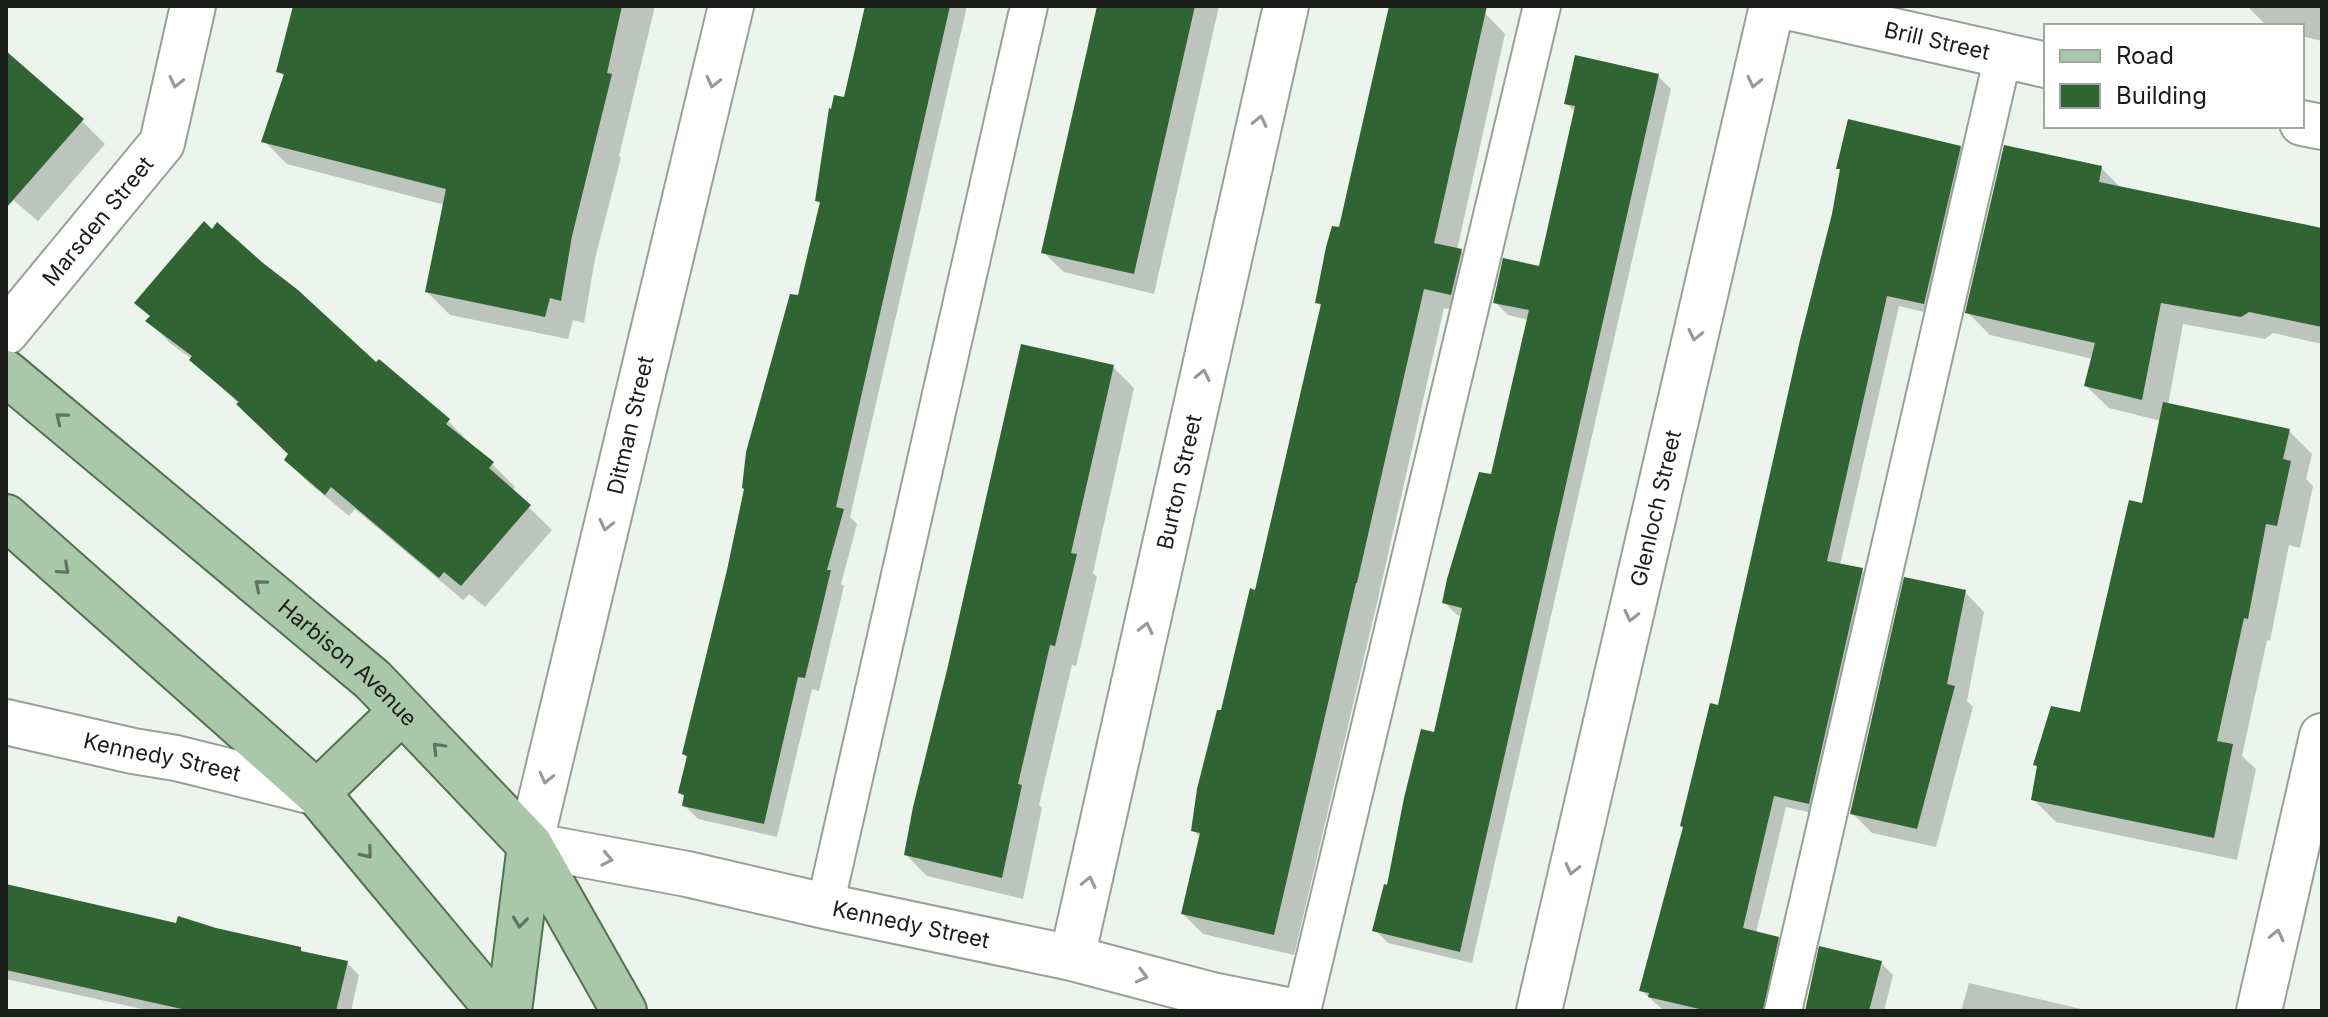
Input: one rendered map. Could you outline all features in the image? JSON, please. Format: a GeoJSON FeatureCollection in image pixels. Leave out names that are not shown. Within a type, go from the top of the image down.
{"type":"FeatureCollection","features":[{"type":"Feature","properties":{"kind":"main road","name":"Harbison Avenue"},"geometry":{"type":"LineString","coordinates":[[6,373],[373,680],[530,845],[624,1011]]}},
{"type":"Feature","properties":{"kind":"main road"},"geometry":{"type":"LineString","coordinates":[[6,517],[317,793],[499,1011]]}},
{"type":"Feature","properties":{"kind":"main road"},"geometry":{"type":"LineString","coordinates":[[317,793],[402,711]]}},
{"type":"Feature","properties":{"kind":"main road"},"geometry":{"type":"LineString","coordinates":[[509,1011],[530,845]]}},
{"type":"Feature","properties":{"kind":"street","name":"Marsden Street"},"geometry":{"type":"LineString","coordinates":[[6,332],[162,143],[193,6]]}},
{"type":"Feature","properties":{"kind":"street","name":"Ditman Street"},"geometry":{"type":"LineString","coordinates":[[530,845],[731,6]]}},
{"type":"Feature","properties":{"kind":"street","name":"Burton Street"},"geometry":{"type":"LineString","coordinates":[[1072,958],[1286,6]]}},
{"type":"Feature","properties":{"kind":"street","name":"Glenloch Street"},"geometry":{"type":"LineString","coordinates":[[1539,1011],[1772,6]]}},
{"type":"Feature","properties":{"kind":"street","name":"Brill Street"},"geometry":{"type":"LineString","coordinates":[[1783,6],[2044,65]]}},
{"type":"Feature","properties":{"kind":"street","name":"Kennedy Street"},"geometry":{"type":"LineString","coordinates":[[6,722],[176,758],[317,793]]}},
{"type":"Feature","properties":{"kind":"street"},"geometry":{"type":"LineString","coordinates":[[2259,1011],[2322,736]]}},
{"type":"Feature","properties":{"kind":"street","name":"Kennedy Street"},"geometry":{"type":"LineString","coordinates":[[530,845],[687,874],[1072,958],[1210,1003],[1292,1011]]}},
{"type":"Feature","properties":{"kind":"lane"},"geometry":{"type":"LineString","coordinates":[[825,906],[1029,6]]}},
{"type":"Feature","properties":{"kind":"lane"},"geometry":{"type":"LineString","coordinates":[[1302,1011],[1542,6]]}},
{"type":"Feature","properties":{"kind":"lane"},"geometry":{"type":"LineString","coordinates":[[1783,1011],[2003,56]]}},
{"type":"Feature","properties":{"kind":"building"},"geometry":{"type":"Polygon","coordinates":[[[293,6],[622,6],[607,73],[612,74],[572,236],[561,301],[550,298],[545,317],[425,292],[446,189],[261,142],[284,74],[276,72],[293,6]]]}},
{"type":"Feature","properties":{"kind":"building"},"geometry":{"type":"Polygon","coordinates":[[[865,6],[950,6],[836,507],[844,509],[827,570],[831,570],[805,678],[798,677],[764,824],[682,806],[684,795],[678,793],[687,756],[682,754],[727,570],[744,489],[746,452],[790,294],[798,295],[820,202],[815,201],[829,108],[834,95],[844,97],[865,6]]]}},
{"type":"Feature","properties":{"kind":"building"},"geometry":{"type":"Polygon","coordinates":[[[1097,6],[1195,6],[1134,274],[1041,253],[1097,6]]]}},
{"type":"Feature","properties":{"kind":"building"},"geometry":{"type":"Polygon","coordinates":[[[1389,6],[1487,6],[1434,243],[1462,249],[1451,295],[1424,289],[1274,935],[1181,914],[1200,833],[1191,831],[1197,789],[1217,710],[1221,710],[1250,588],[1255,590],[1321,304],[1315,303],[1326,247],[1332,226],[1339,227],[1389,6]]]}},
{"type":"Feature","properties":{"kind":"building"},"geometry":{"type":"Polygon","coordinates":[[[6,51],[84,119],[6,208],[6,51]]]}},
{"type":"Feature","properties":{"kind":"building"},"geometry":{"type":"Polygon","coordinates":[[[1575,55],[1659,74],[1460,952],[1372,931],[1384,884],[1387,885],[1421,729],[1434,732],[1462,608],[1442,603],[1447,579],[1479,472],[1491,474],[1529,310],[1493,303],[1503,258],[1539,266],[1575,106],[1564,104],[1575,55]]]}},
{"type":"Feature","properties":{"kind":"building"},"geometry":{"type":"Polygon","coordinates":[[[1848,119],[1961,146],[1924,304],[1887,296],[1827,561],[1863,568],[1809,804],[1774,796],[1743,928],[1779,937],[1763,1011],[1708,1011],[1648,997],[1649,993],[1639,991],[1683,827],[1680,826],[1710,703],[1718,705],[1800,340],[1832,214],[1840,169],[1836,169],[1848,119]]]}},
{"type":"Feature","properties":{"kind":"building"},"geometry":{"type":"Polygon","coordinates":[[[2004,145],[2102,166],[2099,182],[2322,228],[2322,327],[2249,312],[2241,317],[2161,303],[2142,400],[2084,386],[2095,343],[1965,313],[2004,145]]]}},
{"type":"Feature","properties":{"kind":"building"},"geometry":{"type":"Polygon","coordinates":[[[204,221],[212,229],[217,222],[298,290],[376,362],[379,359],[450,419],[446,424],[494,462],[489,468],[531,505],[461,586],[444,572],[439,578],[331,487],[325,495],[284,460],[288,454],[236,404],[239,402],[189,360],[192,356],[145,321],[150,316],[134,303],[204,221]]]}},
{"type":"Feature","properties":{"kind":"building"},"geometry":{"type":"Polygon","coordinates":[[[1021,344],[1114,365],[1071,553],[1077,554],[1055,646],[1050,645],[1018,784],[1022,785],[1002,878],[904,855],[1021,344]]]}},
{"type":"Feature","properties":{"kind":"building"},"geometry":{"type":"Polygon","coordinates":[[[2163,402],[2290,429],[2283,459],[2291,461],[2277,526],[2266,524],[2248,619],[2244,618],[2217,741],[2233,744],[2214,838],[2031,800],[2037,766],[2033,765],[2051,706],[2080,712],[2129,500],[2142,503],[2163,402]]]}},
{"type":"Feature","properties":{"kind":"building"},"geometry":{"type":"Polygon","coordinates":[[[1904,577],[1966,590],[1947,684],[1955,686],[1917,829],[1850,814],[1904,577]]]}},
{"type":"Feature","properties":{"kind":"building"},"geometry":{"type":"Polygon","coordinates":[[[6,884],[176,923],[178,916],[348,961],[336,1011],[191,1011],[6,970],[6,884]]]}},
{"type":"Feature","properties":{"kind":"building"},"geometry":{"type":"Polygon","coordinates":[[[1819,946],[1882,961],[1869,1011],[1805,1011],[1819,946]]]}}]}
